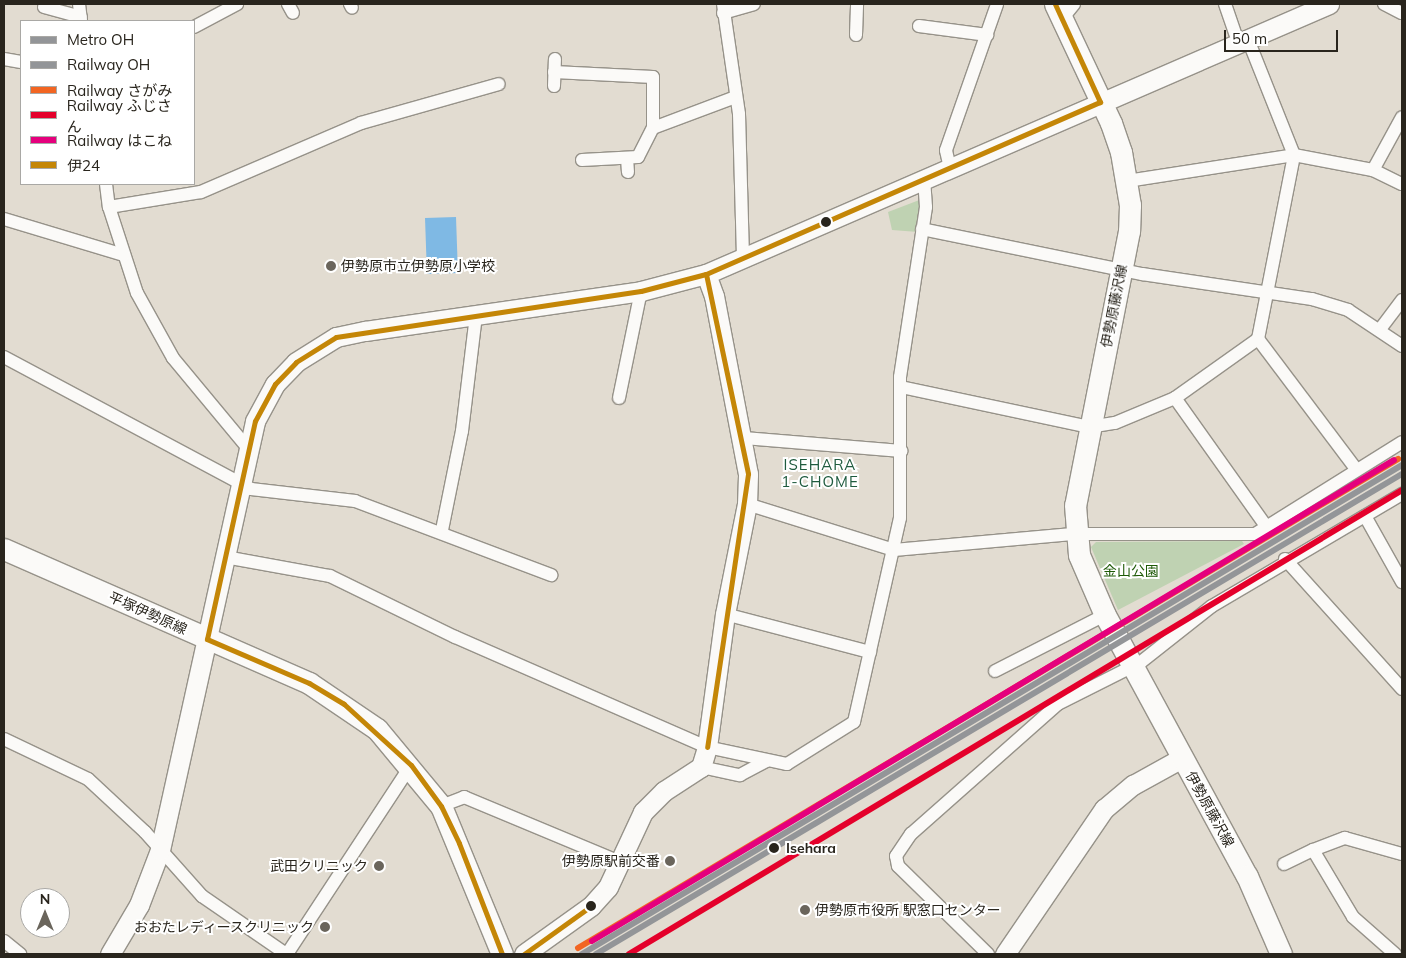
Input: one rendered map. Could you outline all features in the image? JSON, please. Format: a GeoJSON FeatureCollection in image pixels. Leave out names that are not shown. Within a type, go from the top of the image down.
{"type":"FeatureCollection","features":[{"type":"Feature","properties":{"kind":"main road","name":"伊勢原藤沢線"},"geometry":{"type":"LineString","coordinates":[[1064,9],[1121,152],[1127,180],[1129,231],[1075,505],[1075,534],[1081,561],[1105,615],[1247,876],[1281,954]]}},
{"type":"Feature","properties":{"kind":"main road","name":"平塚伊勢原線"},"geometry":{"type":"LineString","coordinates":[[4,548],[309,683],[344,704],[411,765],[441,806],[502,954]]}},
{"type":"Feature","properties":{"kind":"street"},"geometry":{"type":"LineString","coordinates":[[195,25],[236,4]]}},
{"type":"Feature","properties":{"kind":"street"},"geometry":{"type":"LineString","coordinates":[[743,258],[739,114],[733,98],[723,8],[754,4]]}},
{"type":"Feature","properties":{"kind":"street"},"geometry":{"type":"LineString","coordinates":[[856,35],[857,4]]}},
{"type":"Feature","properties":{"kind":"street"},"geometry":{"type":"LineString","coordinates":[[950,168],[946,150],[997,4]]}},
{"type":"Feature","properties":{"kind":"street"},"geometry":{"type":"LineString","coordinates":[[901,386],[1089,428],[1115,423],[1175,398],[1258,339],[1294,155],[1225,4]]}},
{"type":"Feature","properties":{"kind":"street"},"geometry":{"type":"LineString","coordinates":[[110,954],[139,905],[160,850],[248,447],[267,396],[284,373],[308,353],[336,338],[365,331],[641,291],[706,274],[1242,39],[1329,4]]}},
{"type":"Feature","properties":{"kind":"street"},"geometry":{"type":"LineString","coordinates":[[1384,4],[1402,13]]}},
{"type":"Feature","properties":{"kind":"street"},"geometry":{"type":"LineString","coordinates":[[44,7],[82,15]]}},
{"type":"Feature","properties":{"kind":"street"},"geometry":{"type":"LineString","coordinates":[[919,26],[987,35]]}},
{"type":"Feature","properties":{"kind":"street"},"geometry":{"type":"LineString","coordinates":[[4,59],[20,62]]}},
{"type":"Feature","properties":{"kind":"street"},"geometry":{"type":"LineString","coordinates":[[554,86],[555,59]]}},
{"type":"Feature","properties":{"kind":"street"},"geometry":{"type":"LineString","coordinates":[[554,72],[653,77],[652,128],[638,157],[582,160]]}},
{"type":"Feature","properties":{"kind":"street"},"geometry":{"type":"LineString","coordinates":[[109,206],[201,192],[361,123],[498,84]]}},
{"type":"Feature","properties":{"kind":"street"},"geometry":{"type":"LineString","coordinates":[[652,128],[733,98]]}},
{"type":"Feature","properties":{"kind":"street"},"geometry":{"type":"LineString","coordinates":[[1373,170],[1402,117]]}},
{"type":"Feature","properties":{"kind":"street"},"geometry":{"type":"LineString","coordinates":[[1127,180],[1294,155],[1373,170],[1402,184]]}},
{"type":"Feature","properties":{"kind":"street"},"geometry":{"type":"LineString","coordinates":[[627,158],[628,172]]}},
{"type":"Feature","properties":{"kind":"street"},"geometry":{"type":"LineString","coordinates":[[225,557],[330,576],[455,637],[707,747],[766,761],[788,764],[850,726],[894,550],[900,518],[901,386],[927,193],[924,179]]}},
{"type":"Feature","properties":{"kind":"street"},"geometry":{"type":"LineString","coordinates":[[106,185],[109,206],[137,293],[173,358],[248,447]]}},
{"type":"Feature","properties":{"kind":"street"},"geometry":{"type":"LineString","coordinates":[[4,219],[124,255]]}},
{"type":"Feature","properties":{"kind":"street"},"geometry":{"type":"LineString","coordinates":[[922,229],[1121,270],[1312,299],[1381,328],[1402,346]]}},
{"type":"Feature","properties":{"kind":"street"},"geometry":{"type":"LineString","coordinates":[[524,954],[591,906],[608,887],[652,802],[701,767],[707,747],[724,614],[747,504],[744,438],[706,274]]}},
{"type":"Feature","properties":{"kind":"street"},"geometry":{"type":"LineString","coordinates":[[619,398],[641,291]]}},
{"type":"Feature","properties":{"kind":"street"},"geometry":{"type":"LineString","coordinates":[[1381,328],[1402,300]]}},
{"type":"Feature","properties":{"kind":"street"},"geometry":{"type":"LineString","coordinates":[[442,530],[462,431],[476,316]]}},
{"type":"Feature","properties":{"kind":"street"},"geometry":{"type":"LineString","coordinates":[[1258,339],[1356,469]]}},
{"type":"Feature","properties":{"kind":"street"},"geometry":{"type":"LineString","coordinates":[[4,357],[240,484],[295,497],[355,501],[442,530],[551,575]]}},
{"type":"Feature","properties":{"kind":"street"},"geometry":{"type":"LineString","coordinates":[[1175,398],[1266,526]]}},
{"type":"Feature","properties":{"kind":"street"},"geometry":{"type":"LineString","coordinates":[[744,438],[901,451]]}},
{"type":"Feature","properties":{"kind":"street"},"geometry":{"type":"LineString","coordinates":[[747,504],[894,550],[1075,534],[1255,534],[1356,469],[1402,442]]}},
{"type":"Feature","properties":{"kind":"street"},"geometry":{"type":"LineString","coordinates":[[988,954],[898,866],[896,856],[911,834],[1058,704],[1133,666],[1212,606],[1285,559],[1402,494]]}},
{"type":"Feature","properties":{"kind":"street"},"geometry":{"type":"LineString","coordinates":[[1365,516],[1402,582]]}},
{"type":"Feature","properties":{"kind":"street"},"geometry":{"type":"LineString","coordinates":[[1285,559],[1402,689]]}},
{"type":"Feature","properties":{"kind":"street"},"geometry":{"type":"LineString","coordinates":[[724,614],[870,652]]}},
{"type":"Feature","properties":{"kind":"street"},"geometry":{"type":"LineString","coordinates":[[995,671],[1105,615]]}},
{"type":"Feature","properties":{"kind":"street"},"geometry":{"type":"LineString","coordinates":[[4,740],[88,779],[160,850],[202,896],[286,954],[411,765]]}},
{"type":"Feature","properties":{"kind":"street"},"geometry":{"type":"LineString","coordinates":[[1005,954],[1104,809],[1133,785],[1182,758]]}},
{"type":"Feature","properties":{"kind":"street"},"geometry":{"type":"LineString","coordinates":[[701,767],[740,775],[766,761]]}},
{"type":"Feature","properties":{"kind":"street"},"geometry":{"type":"LineString","coordinates":[[441,806],[464,797],[620,862]]}},
{"type":"Feature","properties":{"kind":"street"},"geometry":{"type":"LineString","coordinates":[[1284,864],[1313,850],[1345,838],[1402,854]]}},
{"type":"Feature","properties":{"kind":"street"},"geometry":{"type":"LineString","coordinates":[[1313,850],[1354,917],[1393,946]]}},
{"type":"Feature","properties":{"kind":"street"},"geometry":{"type":"LineString","coordinates":[[4,941],[20,954]]}},
{"type":"Feature","properties":{"kind":"green space"},"geometry":{"type":"Polygon","coordinates":[[[922,199],[918,232],[892,230],[888,212],[922,199]]]}},
{"type":"Feature","properties":{"kind":"green space","name":"金山公園"},"geometry":{"type":"Polygon","coordinates":[[[1242,541],[1244,544],[1118,610],[1091,547],[1096,542],[1242,541]]]}},
{"type":"Feature","properties":{"kind":"water"},"geometry":{"type":"Polygon","coordinates":[[[456,217],[458,273],[427,274],[425,218],[456,217]]]}},
{"type":"Feature","properties":{"kind":"metro line","name":"OH"},"geometry":{"type":"LineString","coordinates":[[582,954],[1402,465]]}},
{"type":"Feature","properties":{"kind":"rail line","name":"さがみ"},"geometry":{"type":"LineString","coordinates":[[578,948],[1398,459]]}},
{"type":"Feature","properties":{"kind":"rail line","name":"はこね"},"geometry":{"type":"LineString","coordinates":[[592,941],[1394,460]]}},
{"type":"Feature","properties":{"kind":"rail line","name":"OH"},"geometry":{"type":"LineString","coordinates":[[596,954],[1402,474]]}},
{"type":"Feature","properties":{"kind":"rail line","name":"ふじさん"},"geometry":{"type":"LineString","coordinates":[[629,954],[1402,490]]}},
{"type":"Feature","properties":{"kind":"transit line","name":"伊24"},"geometry":{"type":"LineString","coordinates":[[1055,4],[1100,102]]}},
{"type":"Feature","properties":{"kind":"transit line","name":"伊24"},"geometry":{"type":"LineString","coordinates":[[502,954],[459,843],[441,806],[411,765],[344,704],[309,683],[207,639],[255,421],[275,384],[296,362],[336,337],[641,291],[706,274],[1100,102]]}},
{"type":"Feature","properties":{"kind":"transit line","name":"伊24"},"geometry":{"type":"LineString","coordinates":[[706,274],[748,474],[707,747]]}},
{"type":"Feature","properties":{"kind":"transit line","name":"伊24"},"geometry":{"type":"LineString","coordinates":[[524,954],[591,906]]}},
{"type":"Feature","properties":{"kind":"place","name":"伊勢原市立伊勢原小学校"},"geometry":{"type":"Point","coordinates":[331,266]}},
{"type":"Feature","properties":{"kind":"place","name":"Isehara"},"geometry":{"type":"Point","coordinates":[774,848]}},
{"type":"Feature","properties":{"kind":"place","name":"伊勢原駅前交番"},"geometry":{"type":"Point","coordinates":[670,861]}},
{"type":"Feature","properties":{"kind":"place","name":"武田クリニック"},"geometry":{"type":"Point","coordinates":[379,866]}},
{"type":"Feature","properties":{"kind":"place","name":"伊勢原市役所 駅窓口センター"},"geometry":{"type":"Point","coordinates":[805,910]}},
{"type":"Feature","properties":{"kind":"place","name":"おおたレディースクリニック"},"geometry":{"type":"Point","coordinates":[325,927]}},
{"type":"Feature","properties":{"kind":"district","name":"ISEHARA 1-CHOME"},"geometry":{"type":"Point","coordinates":[820,472]}}]}
